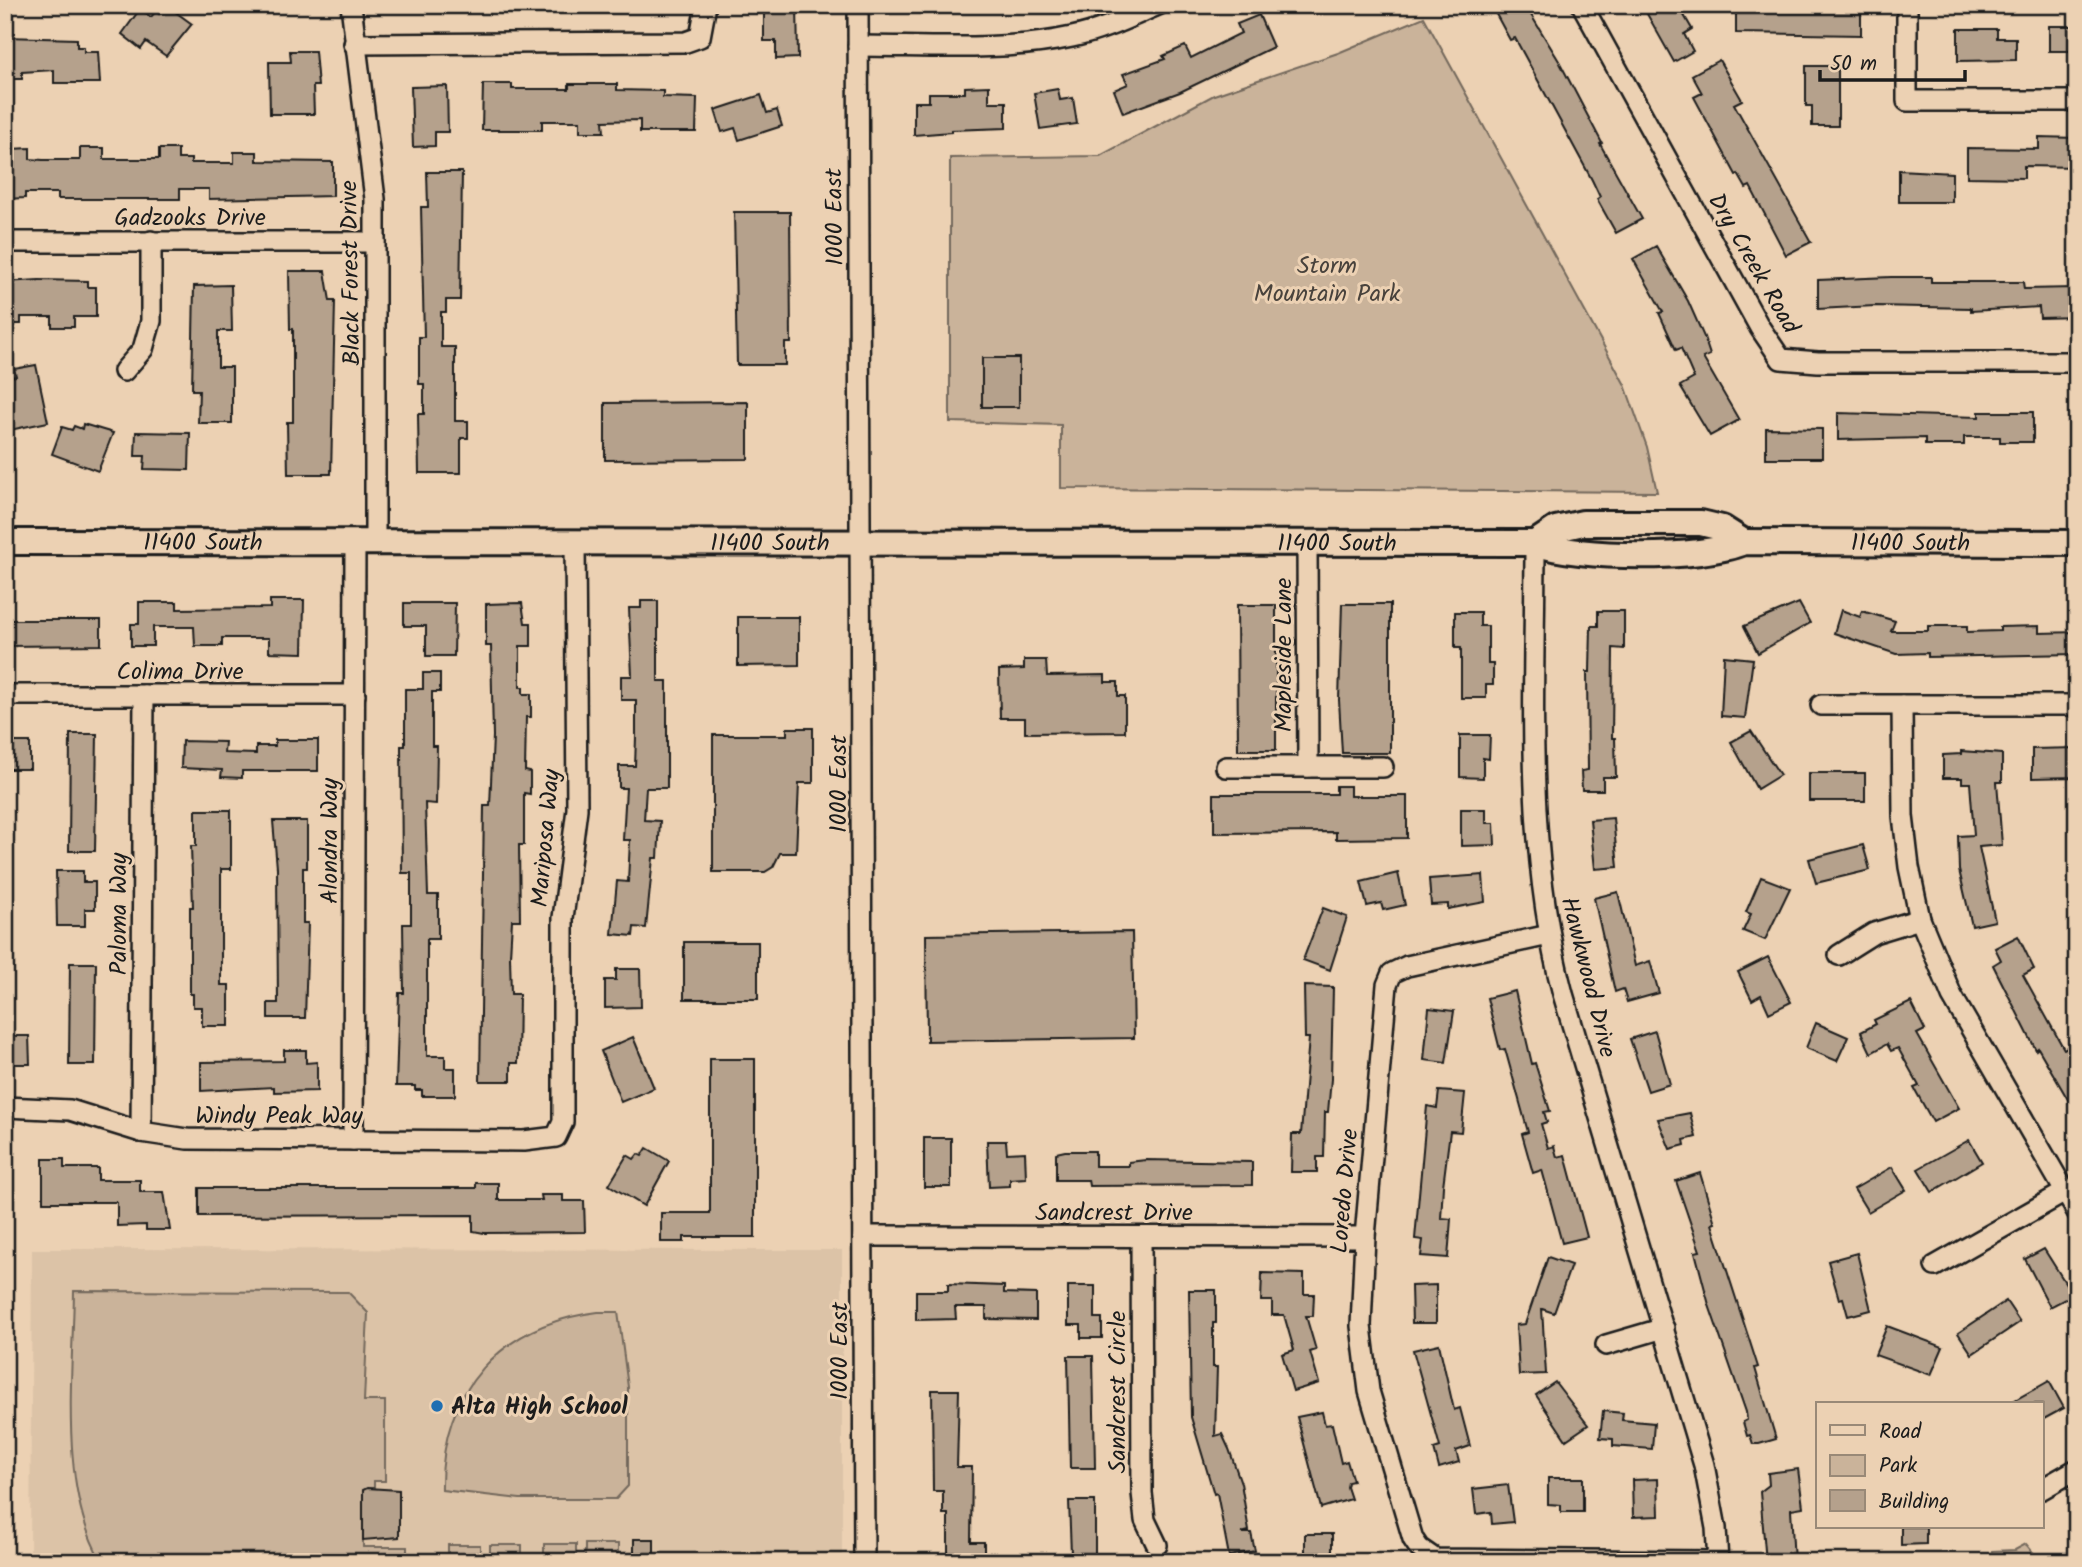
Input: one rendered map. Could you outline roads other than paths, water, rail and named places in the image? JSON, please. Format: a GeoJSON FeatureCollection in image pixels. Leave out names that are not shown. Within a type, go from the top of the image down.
{"type":"FeatureCollection","features":[{"type":"Feature","properties":{"kind":"main road","name":"11400 South"},"geometry":{"type":"LineString","coordinates":[[5,542],[1535,543],[1570,552],[1652,553],[1714,552],[1744,542],[2077,543]]}},
{"type":"Feature","properties":{"kind":"street","name":"Black Forest Drive"},"geometry":{"type":"LineString","coordinates":[[351,5],[354,44],[373,160],[375,242],[365,542]]}},
{"type":"Feature","properties":{"kind":"street"},"geometry":{"type":"LineString","coordinates":[[354,44],[678,43],[700,37],[706,5]]}},
{"type":"Feature","properties":{"kind":"street","name":"1000 East"},"geometry":{"type":"LineString","coordinates":[[858,5],[864,1562]]}},
{"type":"Feature","properties":{"kind":"street"},"geometry":{"type":"LineString","coordinates":[[858,46],[1028,44],[1074,37],[1118,23],[1158,5]]}},
{"type":"Feature","properties":{"kind":"street","name":"Dry Creek Road"},"geometry":{"type":"LineString","coordinates":[[1582,5],[1760,328],[1781,359],[1818,362],[2077,362]]}},
{"type":"Feature","properties":{"kind":"street"},"geometry":{"type":"LineString","coordinates":[[1907,5],[1907,101],[2077,101]]}},
{"type":"Feature","properties":{"kind":"street"},"geometry":{"type":"LineString","coordinates":[[124,371],[143,349],[151,321],[151,241]]}},
{"type":"Feature","properties":{"kind":"street","name":"Gadzooks Drive"},"geometry":{"type":"LineString","coordinates":[[5,242],[375,242]]}},
{"type":"Feature","properties":{"kind":"street","name":"Alondra Way"},"geometry":{"type":"LineString","coordinates":[[353,1140],[355,695],[365,542]]}},
{"type":"Feature","properties":{"kind":"street","name":"Mariposa Way"},"geometry":{"type":"LineString","coordinates":[[556,1137],[563,1122],[563,918],[577,809],[575,542]]}},
{"type":"Feature","properties":{"kind":"street","name":"Mapleside Lane"},"geometry":{"type":"LineString","coordinates":[[1307,542],[1308,767]]}},
{"type":"Feature","properties":{"kind":"street","name":"Hawkwood Drive"},"geometry":{"type":"LineString","coordinates":[[1535,543],[1536,817],[1549,935],[1563,993],[1664,1328],[1711,1496],[1718,1562]]}},
{"type":"Feature","properties":{"kind":"street","name":"Colima Drive"},"geometry":{"type":"LineString","coordinates":[[5,695],[355,695]]}},
{"type":"Feature","properties":{"kind":"street","name":"Paloma Way"},"geometry":{"type":"LineString","coordinates":[[141,1132],[144,695]]}},
{"type":"Feature","properties":{"kind":"street"},"geometry":{"type":"LineString","coordinates":[[1821,705],[2077,705]]}},
{"type":"Feature","properties":{"kind":"street"},"geometry":{"type":"LineString","coordinates":[[1902,705],[1903,816],[1909,867],[1920,919],[1952,996],[2077,1212]]}},
{"type":"Feature","properties":{"kind":"street","name":"Mapleside Lane"},"geometry":{"type":"LineString","coordinates":[[1226,767],[1383,768]]}},
{"type":"Feature","properties":{"kind":"street"},"geometry":{"type":"LineString","coordinates":[[1839,955],[1874,933],[1920,919]]}},
{"type":"Feature","properties":{"kind":"street","name":"Loredo Drive"},"geometry":{"type":"LineString","coordinates":[[1549,935],[1422,962],[1392,973],[1385,998],[1365,1237],[1361,1326],[1369,1391],[1413,1539],[1426,1555],[1435,1559],[1718,1562]]}},
{"type":"Feature","properties":{"kind":"street","name":"Windy Peak Way"},"geometry":{"type":"LineString","coordinates":[[5,1107],[70,1110],[141,1132],[187,1139],[524,1141],[556,1137]]}},
{"type":"Feature","properties":{"kind":"street"},"geometry":{"type":"LineString","coordinates":[[1935,1266],[2065,1192]]}},
{"type":"Feature","properties":{"kind":"street","name":"Sandcrest Drive"},"geometry":{"type":"LineString","coordinates":[[863,1236],[1365,1237]]}},
{"type":"Feature","properties":{"kind":"street","name":"Sandcrest Circle"},"geometry":{"type":"LineString","coordinates":[[1141,1237],[1142,1493],[1145,1520],[1157,1545]]}},
{"type":"Feature","properties":{"kind":"street"},"geometry":{"type":"LineString","coordinates":[[1606,1345],[1664,1328]]}},
{"type":"Feature","properties":{"kind":"street"},"geometry":{"type":"LineString","coordinates":[[2044,1488],[2077,1469]]}},
{"type":"Feature","properties":{"kind":"place","name":"Alta High School"},"geometry":{"type":"Point","coordinates":[437,1406]}},
{"type":"Feature","properties":{"kind":"park label","name":"Storm Mountain Park"},"geometry":{"type":"Point","coordinates":[1327,279]}}]}
